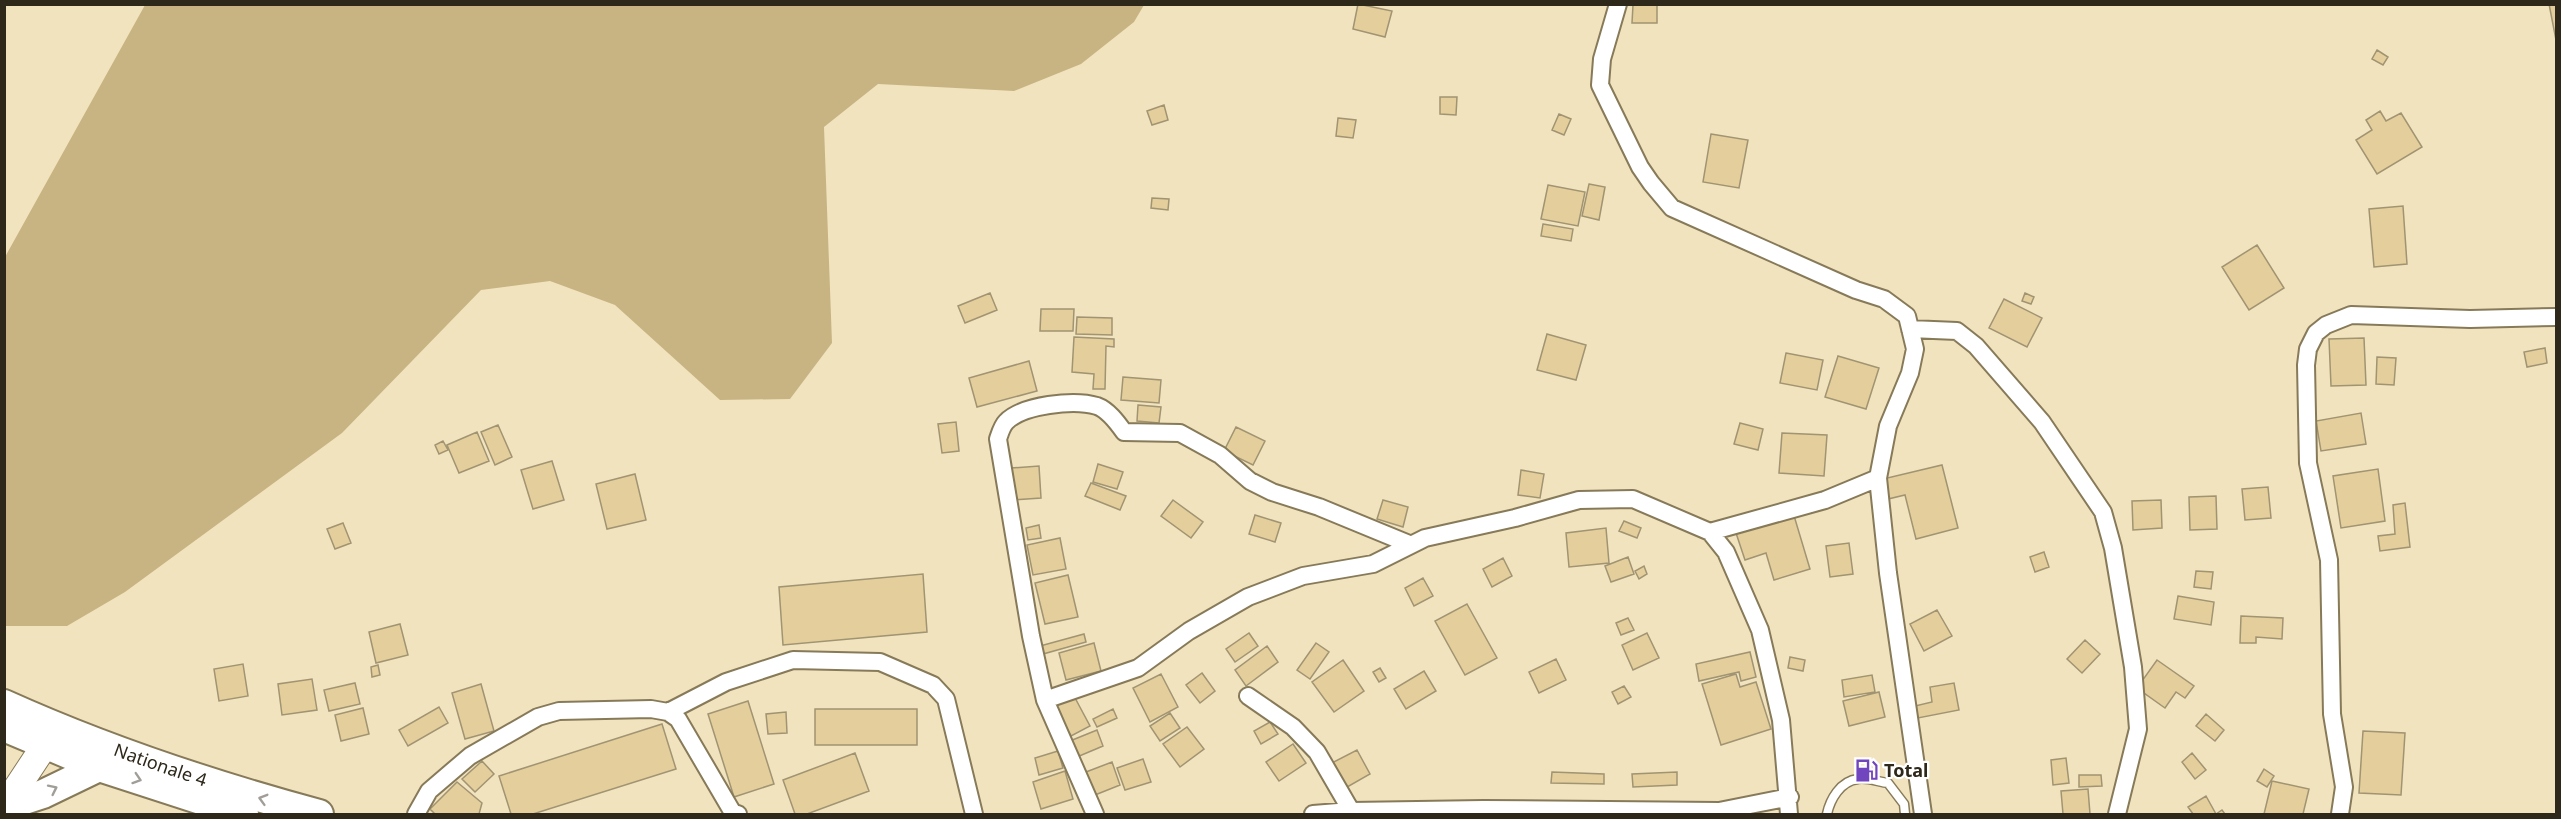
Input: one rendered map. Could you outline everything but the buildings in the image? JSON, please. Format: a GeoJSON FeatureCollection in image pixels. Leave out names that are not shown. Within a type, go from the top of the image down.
{"type":"FeatureCollection","features":[{"type":"Feature","properties":{"kind":"highway","name":"Nationale 4"},"geometry":{"type":"LineString","coordinates":[[8,721],[51,736],[319,814]]}},
{"type":"Feature","properties":{"kind":"highway","name":"Nationale 4"},"geometry":{"type":"LineString","coordinates":[[51,736],[99,767],[244,814]]}},
{"type":"Feature","properties":{"kind":"highway"},"geometry":{"type":"LineString","coordinates":[[5,807],[43,794],[99,767]]}},
{"type":"Feature","properties":{"kind":"main road"},"geometry":{"type":"LineString","coordinates":[[5,807],[51,736]]}},
{"type":"Feature","properties":{"kind":"street"},"geometry":{"type":"LineString","coordinates":[[1618,4],[1602,59],[1600,85],[1640,167],[1672,208],[1856,290],[1884,299],[1907,316],[1915,349],[1910,373],[1888,426],[1878,478],[1888,573],[1923,814]]}},
{"type":"Feature","properties":{"kind":"street"},"geometry":{"type":"LineString","coordinates":[[2340,814],[2344,788],[2332,714],[2329,560],[2308,463],[2306,365],[2308,349],[2316,333],[2326,325],[2350,315],[2470,319],[2556,317]]}},
{"type":"Feature","properties":{"kind":"street"},"geometry":{"type":"LineString","coordinates":[[1910,329],[1957,331],[1976,346],[2042,422],[2103,512],[2113,548],[2131,656],[2138,729],[2117,814]]}},
{"type":"Feature","properties":{"kind":"street"},"geometry":{"type":"LineString","coordinates":[[1095,814],[1045,700],[1031,636],[998,439],[1004,423],[1014,415],[1059,402],[1097,406],[1108,413],[1124,432],[1180,434],[1220,455],[1250,481],[1272,492],[1319,507],[1409,544]]}},
{"type":"Feature","properties":{"kind":"street"},"geometry":{"type":"LineString","coordinates":[[1710,532],[1825,500],[1878,478]]}},
{"type":"Feature","properties":{"kind":"street"},"geometry":{"type":"LineString","coordinates":[[1045,700],[1138,668],[1189,632],[1248,597],[1303,576],[1373,564],[1409,544],[1579,500],[1633,499],[1710,532],[1726,552],[1760,630],[1781,720],[1790,814]]}},
{"type":"Feature","properties":{"kind":"street"},"geometry":{"type":"LineString","coordinates":[[668,711],[726,682],[793,660],[880,662],[933,685],[946,699],[974,814]]}},
{"type":"Feature","properties":{"kind":"street"},"geometry":{"type":"LineString","coordinates":[[1248,696],[1293,727],[1317,752],[1352,813]]}},
{"type":"Feature","properties":{"kind":"street"},"geometry":{"type":"LineString","coordinates":[[416,814],[429,790],[470,756],[538,717],[559,711],[651,709],[668,711],[678,719],[733,813],[738,814]]}},
{"type":"Feature","properties":{"kind":"street"},"geometry":{"type":"LineString","coordinates":[[1313,814],[1596,809],[1719,811],[1790,797]]}},
{"type":"Feature","properties":{"kind":"lane"},"geometry":{"type":"LineString","coordinates":[[1827,814],[1830,801],[1843,786],[1858,778],[1888,783],[1904,804],[1905,814]]}},
{"type":"Feature","properties":{"kind":"shaded area"},"geometry":{"type":"Polygon","coordinates":[[[145,5],[1144,5],[1134,22],[1081,64],[1014,91],[878,84],[824,127],[832,343],[790,399],[720,400],[615,305],[550,281],[481,290],[342,433],[125,592],[67,626],[5,626],[5,257],[145,5]]]}},
{"type":"Feature","properties":{"kind":"place","name":"Total"},"geometry":{"type":"Point","coordinates":[1866,771]}}]}
